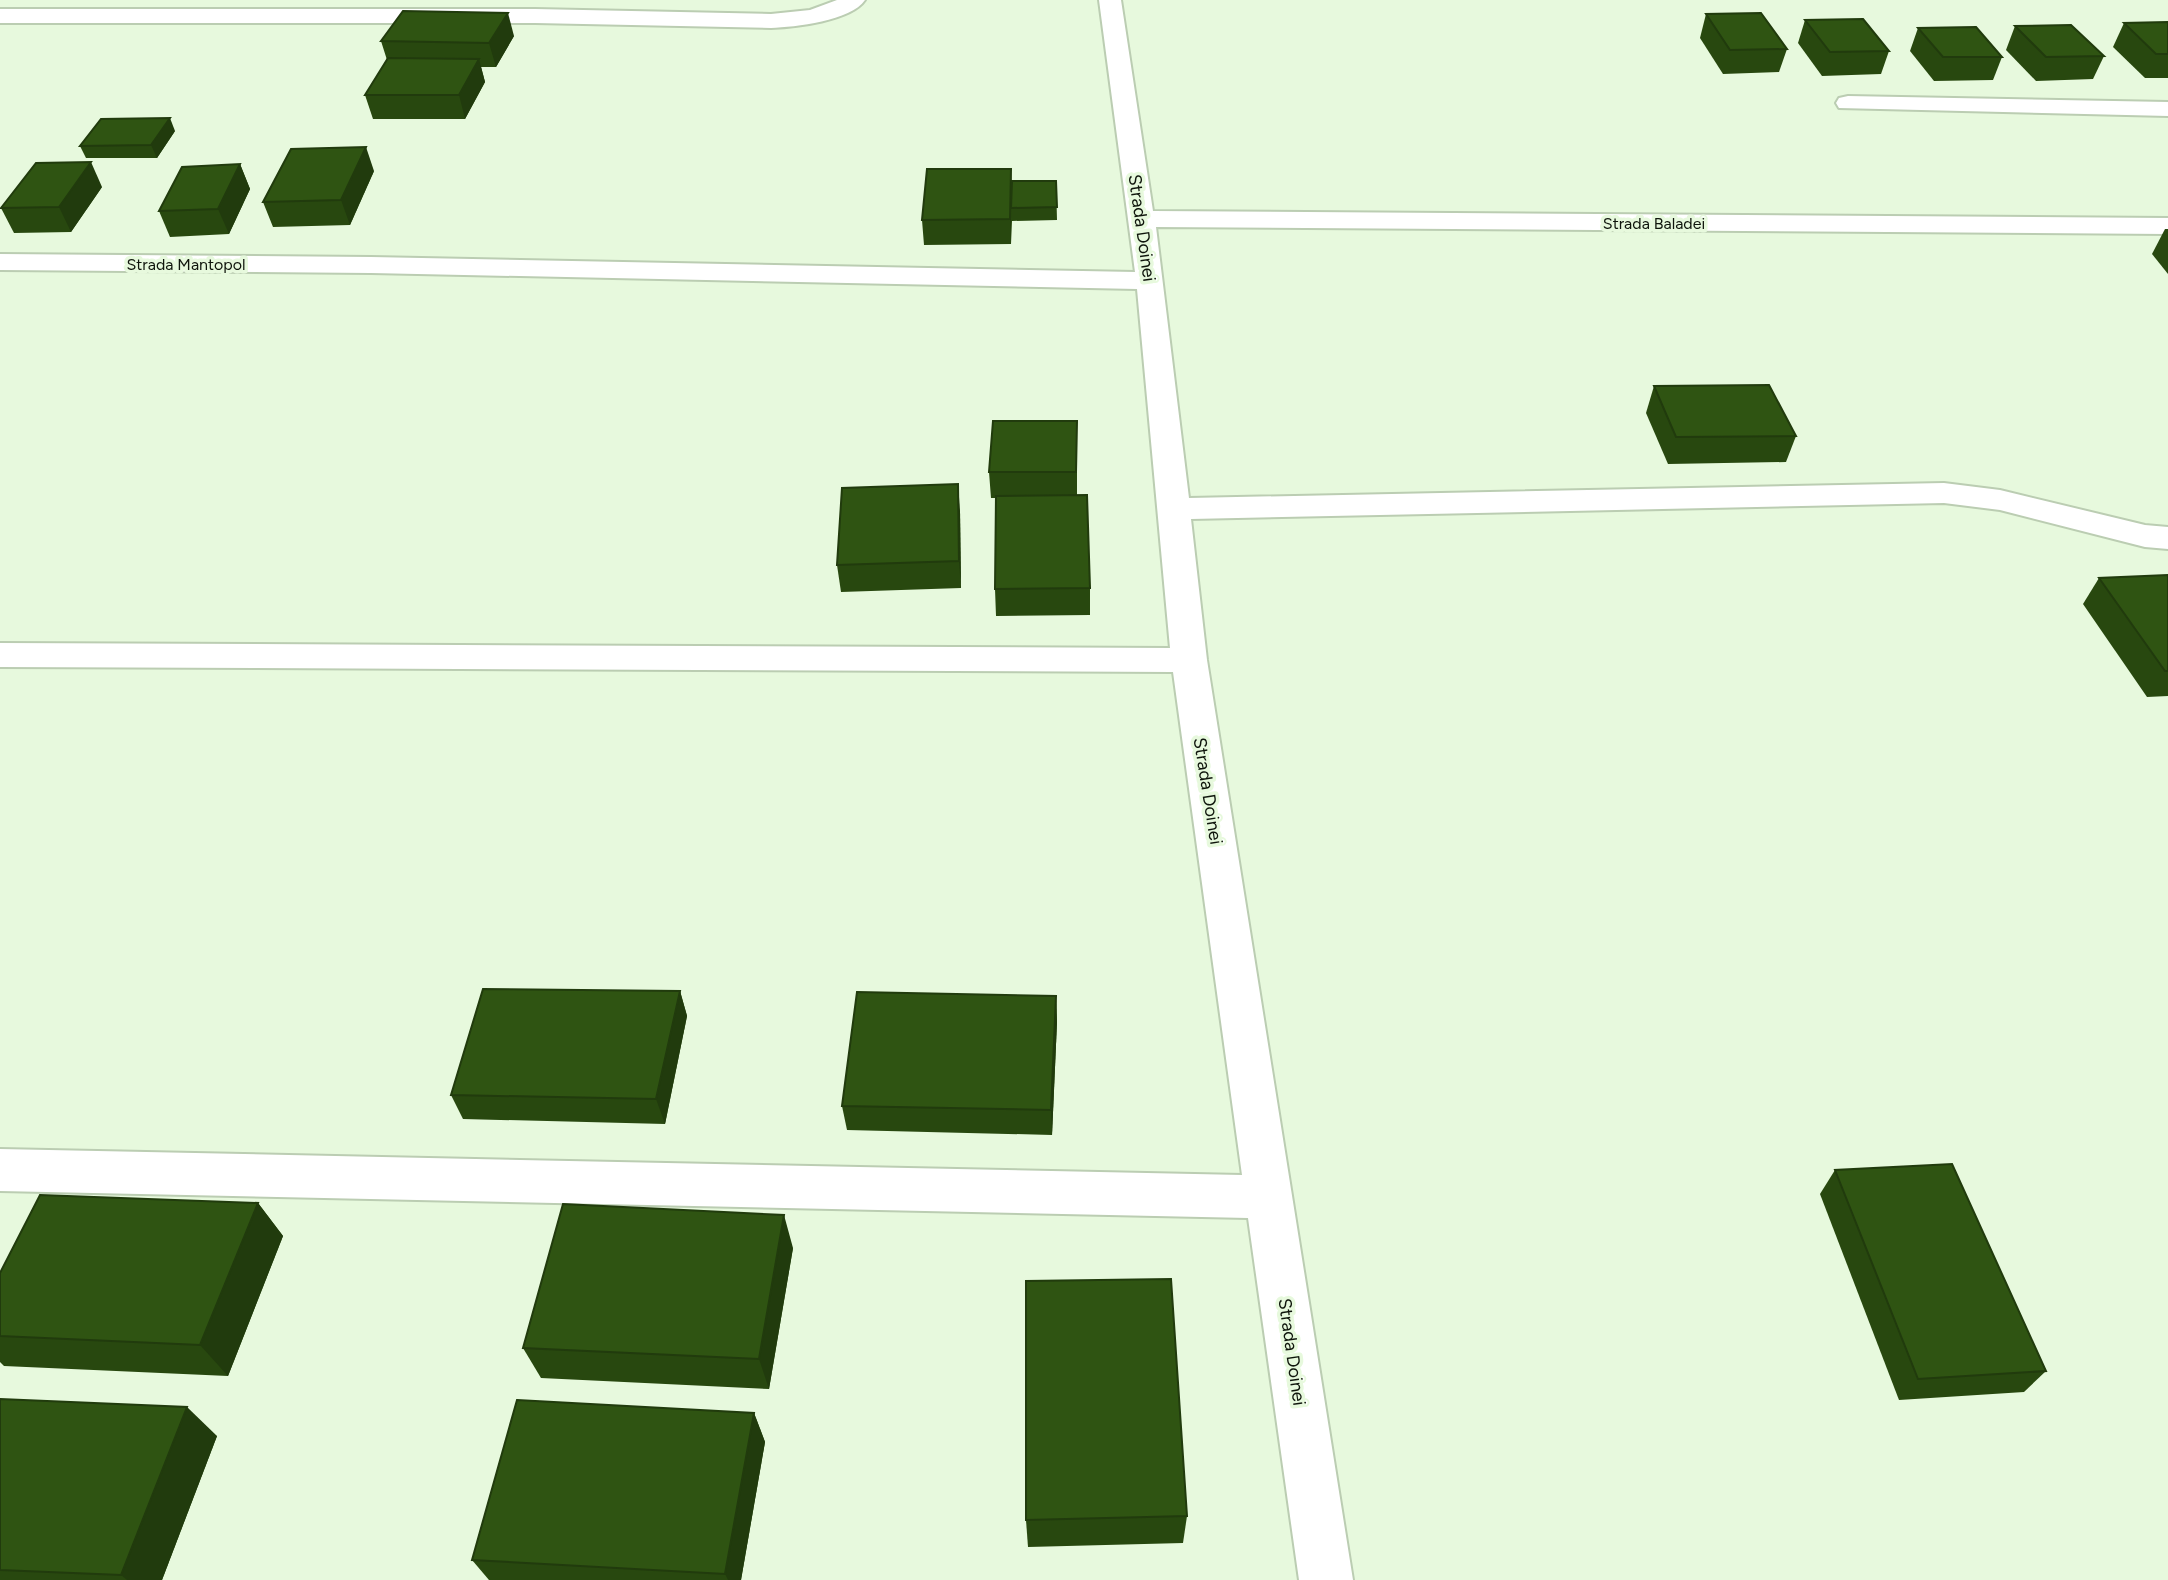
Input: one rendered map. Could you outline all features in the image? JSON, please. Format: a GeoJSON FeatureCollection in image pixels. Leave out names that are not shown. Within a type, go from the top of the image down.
{"type":"FeatureCollection","features":[{"type":"Feature","properties":{"kind":"street"},"geometry":{"type":"LineString","coordinates":[[0,16],[535,16],[800,20],[829,13],[854,0]]}},
{"type":"Feature","properties":{"kind":"street","name":"Strada Doinei"},"geometry":{"type":"LineString","coordinates":[[1110,0],[1150,281],[1189,660],[1326,1580]]}},
{"type":"Feature","properties":{"kind":"street"},"geometry":{"type":"LineString","coordinates":[[1848,103],[2168,109]]}},
{"type":"Feature","properties":{"kind":"street","name":"Strada Baladei"},"geometry":{"type":"LineString","coordinates":[[1140,219],[2168,226]]}},
{"type":"Feature","properties":{"kind":"street","name":"Strada Mantopol"},"geometry":{"type":"LineString","coordinates":[[0,262],[372,265],[1150,281]]}},
{"type":"Feature","properties":{"kind":"street"},"geometry":{"type":"LineString","coordinates":[[1174,509],[1944,493],[2000,500],[2146,536],[2168,538]]}},
{"type":"Feature","properties":{"kind":"street"},"geometry":{"type":"LineString","coordinates":[[0,655],[1189,660]]}},
{"type":"Feature","properties":{"kind":"street"},"geometry":{"type":"LineString","coordinates":[[0,1170],[1270,1197]]}},
{"type":"Feature","properties":{"kind":"building"},"geometry":{"type":"Polygon","coordinates":[[[403,11],[508,13],[489,43],[381,41],[403,11]]]}},
{"type":"Feature","properties":{"kind":"building"},"geometry":{"type":"Polygon","coordinates":[[[1761,13],[1787,49],[1730,50],[1706,14],[1761,13]]]}},
{"type":"Feature","properties":{"kind":"building"},"geometry":{"type":"Polygon","coordinates":[[[1863,19],[1889,51],[1830,52],[1805,20],[1863,19]]]}},
{"type":"Feature","properties":{"kind":"building"},"geometry":{"type":"Polygon","coordinates":[[[2168,22],[2168,54],[2156,54],[2124,23],[2168,22]]]}},
{"type":"Feature","properties":{"kind":"building"},"geometry":{"type":"Polygon","coordinates":[[[2071,25],[2104,56],[2046,57],[2015,26],[2071,25]]]}},
{"type":"Feature","properties":{"kind":"building"},"geometry":{"type":"Polygon","coordinates":[[[1976,27],[2002,57],[1943,57],[1918,28],[1976,27]]]}},
{"type":"Feature","properties":{"kind":"building"},"geometry":{"type":"Polygon","coordinates":[[[388,58],[479,59],[459,95],[365,95],[388,58]]]}},
{"type":"Feature","properties":{"kind":"building"},"geometry":{"type":"Polygon","coordinates":[[[170,118],[151,145],[80,146],[101,119],[170,118]]]}},
{"type":"Feature","properties":{"kind":"building"},"geometry":{"type":"Polygon","coordinates":[[[366,147],[341,200],[263,202],[291,149],[366,147]]]}},
{"type":"Feature","properties":{"kind":"building"},"geometry":{"type":"Polygon","coordinates":[[[91,162],[59,207],[1,208],[36,163],[91,162]]]}},
{"type":"Feature","properties":{"kind":"building"},"geometry":{"type":"Polygon","coordinates":[[[240,164],[218,209],[159,211],[182,167],[240,164]]]}},
{"type":"Feature","properties":{"kind":"building"},"geometry":{"type":"Polygon","coordinates":[[[927,169],[1011,169],[1010,219],[922,220],[927,169]]]}},
{"type":"Feature","properties":{"kind":"building"},"geometry":{"type":"Polygon","coordinates":[[[1012,181],[1056,181],[1057,207],[1011,208],[1012,181]]]}},
{"type":"Feature","properties":{"kind":"building"},"geometry":{"type":"Polygon","coordinates":[[[1769,385],[1796,436],[1676,437],[1654,386],[1769,385]]]}},
{"type":"Feature","properties":{"kind":"building"},"geometry":{"type":"Polygon","coordinates":[[[993,421],[1077,421],[1076,472],[989,472],[993,421]]]}},
{"type":"Feature","properties":{"kind":"building"},"geometry":{"type":"Polygon","coordinates":[[[958,484],[959,561],[837,565],[842,488],[958,484]]]}},
{"type":"Feature","properties":{"kind":"building"},"geometry":{"type":"Polygon","coordinates":[[[1087,495],[1090,588],[995,589],[996,496],[1087,495]]]}},
{"type":"Feature","properties":{"kind":"building"},"geometry":{"type":"Polygon","coordinates":[[[2168,575],[2168,671],[2165,671],[2099,578],[2168,575]]]}},
{"type":"Feature","properties":{"kind":"building"},"geometry":{"type":"Polygon","coordinates":[[[483,989],[680,991],[656,1099],[451,1095],[483,989]]]}},
{"type":"Feature","properties":{"kind":"building"},"geometry":{"type":"Polygon","coordinates":[[[857,992],[1056,996],[1051,1110],[842,1106],[857,992]]]}},
{"type":"Feature","properties":{"kind":"building"},"geometry":{"type":"Polygon","coordinates":[[[1952,1164],[2046,1371],[1918,1379],[1835,1170],[1952,1164]]]}},
{"type":"Feature","properties":{"kind":"building"},"geometry":{"type":"Polygon","coordinates":[[[40,1195],[258,1203],[200,1345],[0,1336],[0,1273],[40,1195]]]}},
{"type":"Feature","properties":{"kind":"building"},"geometry":{"type":"Polygon","coordinates":[[[563,1204],[784,1215],[759,1359],[523,1348],[563,1204]]]}},
{"type":"Feature","properties":{"kind":"building"},"geometry":{"type":"Polygon","coordinates":[[[1171,1279],[1187,1516],[1026,1520],[1026,1281],[1171,1279]]]}},
{"type":"Feature","properties":{"kind":"building"},"geometry":{"type":"Polygon","coordinates":[[[0,1399],[187,1407],[121,1575],[0,1570],[0,1399]]]}},
{"type":"Feature","properties":{"kind":"building"},"geometry":{"type":"Polygon","coordinates":[[[517,1400],[754,1413],[725,1574],[472,1560],[517,1400]]]}}]}
